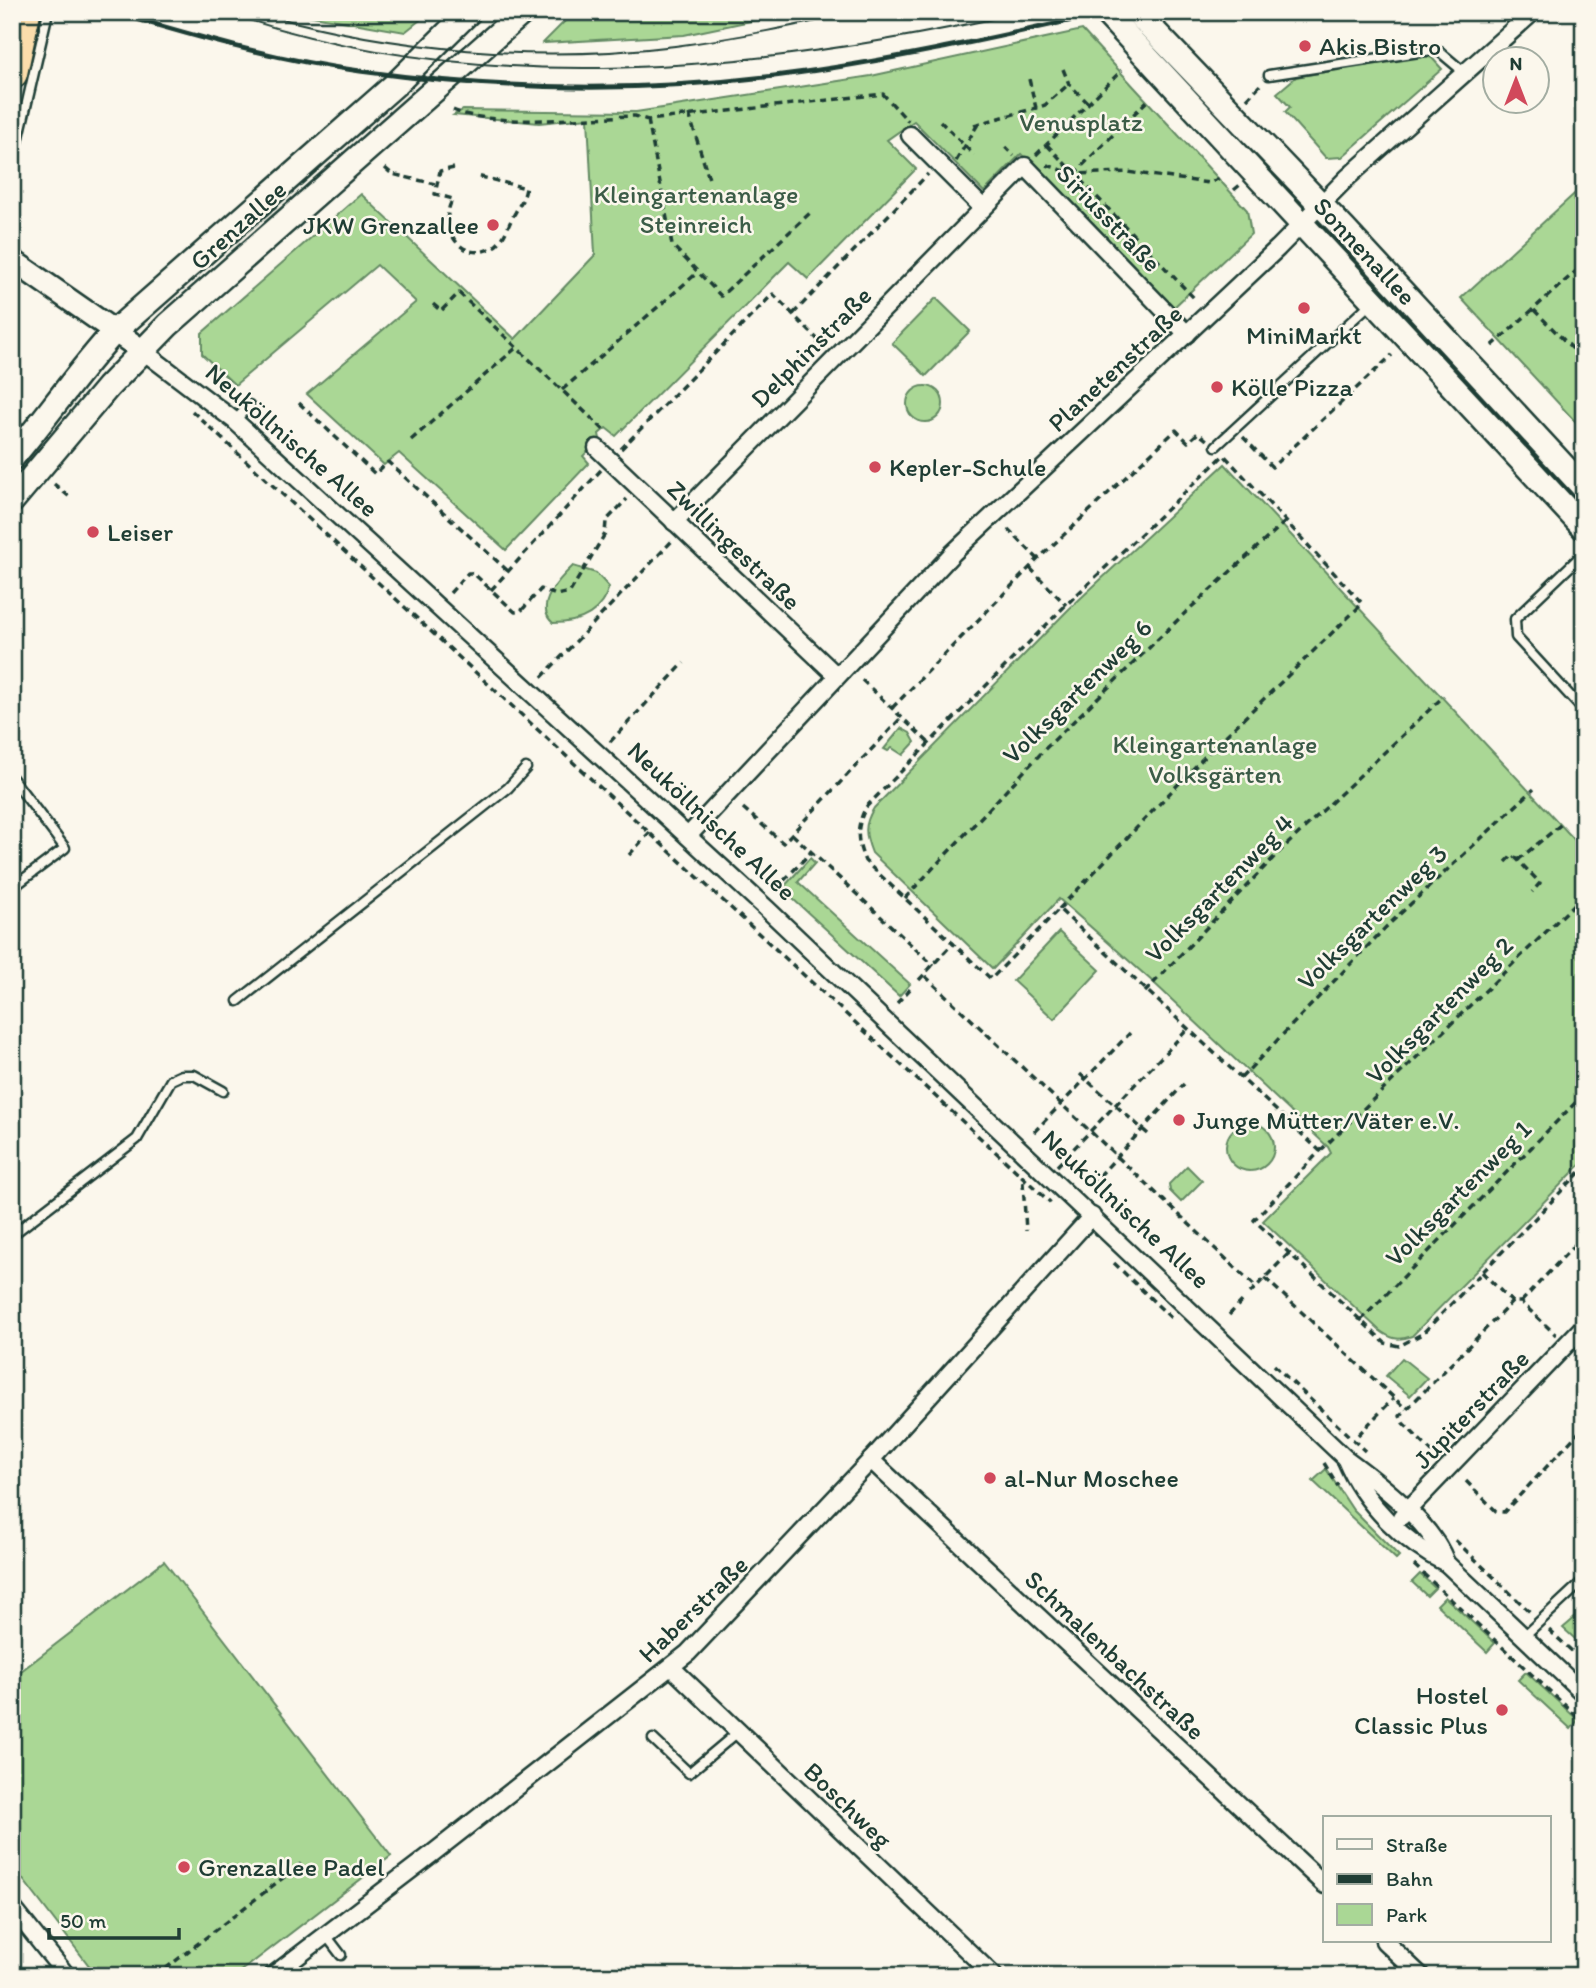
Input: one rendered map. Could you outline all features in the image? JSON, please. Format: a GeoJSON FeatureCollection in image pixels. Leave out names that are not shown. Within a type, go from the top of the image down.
{"type":"FeatureCollection","features":[{"type":"Feature","properties":{"kind":"highway"},"geometry":{"type":"LineString","coordinates":[[12,73],[25,12]]}},
{"type":"Feature","properties":{"kind":"main road","name":"Grenzallee"},"geometry":{"type":"LineString","coordinates":[[12,458],[49,414],[85,363],[115,331],[398,82],[469,12]]}},
{"type":"Feature","properties":{"kind":"main road","name":"Sonnenallee"},"geometry":{"type":"LineString","coordinates":[[1105,12],[1584,528]]}},
{"type":"Feature","properties":{"kind":"main road","name":"Sonnenallee"},"geometry":{"type":"LineString","coordinates":[[1136,12],[1321,205],[1584,488]]}},
{"type":"Feature","properties":{"kind":"main road","name":"Grenzallee"},"geometry":{"type":"LineString","coordinates":[[12,501],[108,387],[143,351],[271,231],[514,15]]}},
{"type":"Feature","properties":{"kind":"street","name":"Planetenstraße"},"geometry":{"type":"LineString","coordinates":[[688,836],[953,553],[1321,205],[1534,12]]}},
{"type":"Feature","properties":{"kind":"street"},"geometry":{"type":"LineString","coordinates":[[910,129],[983,208]]}},
{"type":"Feature","properties":{"kind":"street","name":"Delphinstraße"},"geometry":{"type":"LineString","coordinates":[[675,529],[835,357],[983,208],[1020,162]]}},
{"type":"Feature","properties":{"kind":"street","name":"Siriusstraße"},"geometry":{"type":"LineString","coordinates":[[1020,162],[1186,334]]}},
{"type":"Feature","properties":{"kind":"street","name":"Neuköllnische Allee"},"geometry":{"type":"LineString","coordinates":[[12,260],[143,351],[235,421],[688,836],[1345,1458],[1407,1511],[1439,1544],[1446,1563]]}},
{"type":"Feature","properties":{"kind":"street","name":"Zwillingestraße"},"geometry":{"type":"LineString","coordinates":[[597,448],[675,529],[837,676]]}},
{"type":"Feature","properties":{"kind":"street","name":"Haberstraße"},"geometry":{"type":"LineString","coordinates":[[272,1976],[671,1667],[747,1593],[1092,1216]]}},
{"type":"Feature","properties":{"kind":"street","name":"Jupiterstraße"},"geometry":{"type":"LineString","coordinates":[[1394,1524],[1584,1326]]}},
{"type":"Feature","properties":{"kind":"street","name":"Neuköllnische Allee"},"geometry":{"type":"LineString","coordinates":[[1345,1458],[1357,1484],[1394,1524],[1425,1553],[1446,1563],[1584,1693]]}},
{"type":"Feature","properties":{"kind":"street","name":"Schmalenbachstraße"},"geometry":{"type":"LineString","coordinates":[[871,1460],[1323,1883]]}},
{"type":"Feature","properties":{"kind":"street","name":"Boschweg"},"geometry":{"type":"LineString","coordinates":[[671,1667],[994,1976]]}},
{"type":"Feature","properties":{"kind":"street"},"geometry":{"type":"LineString","coordinates":[[12,1907],[67,1976]]}},
{"type":"Feature","properties":{"kind":"street"},"geometry":{"type":"LineString","coordinates":[[1385,1942],[1422,1976]]}},
{"type":"Feature","properties":{"kind":"lane"},"geometry":{"type":"LineString","coordinates":[[12,167],[48,12]]}},
{"type":"Feature","properties":{"kind":"lane"},"geometry":{"type":"LineString","coordinates":[[1269,75],[1433,50],[1452,61],[1465,74]]}},
{"type":"Feature","properties":{"kind":"lane"},"geometry":{"type":"LineString","coordinates":[[1216,446],[1373,302]]}},
{"type":"Feature","properties":{"kind":"lane"},"geometry":{"type":"LineString","coordinates":[[235,421],[249,405]]}},
{"type":"Feature","properties":{"kind":"lane"},"geometry":{"type":"LineString","coordinates":[[1584,553],[1515,619],[1516,637],[1584,711]]}},
{"type":"Feature","properties":{"kind":"lane"},"geometry":{"type":"LineString","coordinates":[[239,1001],[508,788],[526,768]]}},
{"type":"Feature","properties":{"kind":"lane"},"geometry":{"type":"LineString","coordinates":[[12,778],[65,848],[12,888]]}},
{"type":"Feature","properties":{"kind":"lane"},"geometry":{"type":"LineString","coordinates":[[12,1235],[137,1139],[171,1080],[182,1075],[194,1075],[223,1091]]}},
{"type":"Feature","properties":{"kind":"lane"},"geometry":{"type":"LineString","coordinates":[[1523,1637],[1584,1580]]}},
{"type":"Feature","properties":{"kind":"lane"},"geometry":{"type":"LineString","coordinates":[[653,1739],[689,1773],[738,1732]]}},
{"type":"Feature","properties":{"kind":"lane"},"geometry":{"type":"LineString","coordinates":[[325,1934],[341,1955]]}},
{"type":"Feature","properties":{"kind":"path"},"geometry":{"type":"LineString","coordinates":[[1063,69],[1069,84],[1088,104]]}},
{"type":"Feature","properties":{"kind":"path"},"geometry":{"type":"LineString","coordinates":[[1122,70],[1031,160],[1074,174],[1128,172],[1209,183],[1222,177]]}},
{"type":"Feature","properties":{"kind":"path"},"geometry":{"type":"LineString","coordinates":[[1029,79],[1035,108]]}},
{"type":"Feature","properties":{"kind":"path"},"geometry":{"type":"LineString","coordinates":[[955,163],[976,124],[1045,105],[1069,84]]}},
{"type":"Feature","properties":{"kind":"path"},"geometry":{"type":"LineString","coordinates":[[453,110],[498,118],[635,116],[648,120],[883,94],[910,129]]}},
{"type":"Feature","properties":{"kind":"path"},"geometry":{"type":"LineString","coordinates":[[1074,174],[1149,99]]}},
{"type":"Feature","properties":{"kind":"path"},"geometry":{"type":"LineString","coordinates":[[689,114],[709,182]]}},
{"type":"Feature","properties":{"kind":"path"},"geometry":{"type":"LineString","coordinates":[[648,120],[672,245],[721,296],[812,211]]}},
{"type":"Feature","properties":{"kind":"path"},"geometry":{"type":"LineString","coordinates":[[940,121],[974,155]]}},
{"type":"Feature","properties":{"kind":"path"},"geometry":{"type":"LineString","coordinates":[[1047,145],[1194,298]]}},
{"type":"Feature","properties":{"kind":"path"},"geometry":{"type":"LineString","coordinates":[[1006,147],[1020,162]]}},
{"type":"Feature","properties":{"kind":"path"},"geometry":{"type":"LineString","coordinates":[[385,167],[392,174],[436,185]]}},
{"type":"Feature","properties":{"kind":"path"},"geometry":{"type":"LineString","coordinates":[[454,168],[440,171],[435,194],[453,198],[446,217],[452,239],[468,249],[487,249],[501,240],[515,211],[523,203],[526,188],[477,176]]}},
{"type":"Feature","properties":{"kind":"path"},"geometry":{"type":"LineString","coordinates":[[793,314],[929,174]]}},
{"type":"Feature","properties":{"kind":"path"},"geometry":{"type":"LineString","coordinates":[[1234,190],[1240,185]]}},
{"type":"Feature","properties":{"kind":"path"},"geometry":{"type":"LineString","coordinates":[[1492,346],[1584,264]]}},
{"type":"Feature","properties":{"kind":"path"},"geometry":{"type":"LineString","coordinates":[[562,390],[697,273]]}},
{"type":"Feature","properties":{"kind":"path"},"geometry":{"type":"LineString","coordinates":[[433,304],[441,311],[459,293],[604,430]]}},
{"type":"Feature","properties":{"kind":"path"},"geometry":{"type":"LineString","coordinates":[[617,454],[773,294],[835,357]]}},
{"type":"Feature","properties":{"kind":"path"},"geometry":{"type":"LineString","coordinates":[[1534,310],[1584,360]]}},
{"type":"Feature","properties":{"kind":"path"},"geometry":{"type":"LineString","coordinates":[[800,356],[803,359],[820,342]]}},
{"type":"Feature","properties":{"kind":"path"},"geometry":{"type":"LineString","coordinates":[[411,440],[517,347]]}},
{"type":"Feature","properties":{"kind":"path"},"geometry":{"type":"LineString","coordinates":[[1234,428],[1272,467],[1392,355]]}},
{"type":"Feature","properties":{"kind":"path"},"geometry":{"type":"LineString","coordinates":[[182,402],[650,832],[1023,1180],[1054,1204]]}},
{"type":"Feature","properties":{"kind":"path"},"geometry":{"type":"LineString","coordinates":[[299,404],[375,474],[388,462],[508,571]]}},
{"type":"Feature","properties":{"kind":"path"},"geometry":{"type":"LineString","coordinates":[[892,708],[1038,559],[1176,429],[1188,442],[1198,433]]}},
{"type":"Feature","properties":{"kind":"path"},"geometry":{"type":"LineString","coordinates":[[1224,455],[1286,521],[1361,603],[1200,761],[991,979],[865,861],[859,845],[857,825],[866,807],[1066,605],[1224,455]]}},
{"type":"Feature","properties":{"kind":"path"},"geometry":{"type":"LineString","coordinates":[[491,590],[606,466]]}},
{"type":"Feature","properties":{"kind":"path"},"geometry":{"type":"LineString","coordinates":[[54,484],[69,496]]}},
{"type":"Feature","properties":{"kind":"path"},"geometry":{"type":"LineString","coordinates":[[450,593],[468,573],[473,573],[515,612],[521,611],[541,589],[561,596],[570,592],[605,534],[606,521],[630,496]]}},
{"type":"Feature","properties":{"kind":"path","name":"Volksgartenweg 6"},"geometry":{"type":"LineString","coordinates":[[905,898],[1047,747],[1186,612],[1286,521]]}},
{"type":"Feature","properties":{"kind":"path"},"geometry":{"type":"LineString","coordinates":[[542,677],[675,529]]}},
{"type":"Feature","properties":{"kind":"path"},"geometry":{"type":"LineString","coordinates":[[1009,529],[1038,559]]}},
{"type":"Feature","properties":{"kind":"path"},"geometry":{"type":"LineString","coordinates":[[1030,568],[1066,605]]}},
{"type":"Feature","properties":{"kind":"path"},"geometry":{"type":"LineString","coordinates":[[611,742],[684,663]]}},
{"type":"Feature","properties":{"kind":"path"},"geometry":{"type":"LineString","coordinates":[[862,680],[930,744]]}},
{"type":"Feature","properties":{"kind":"path","name":"Volksgartenweg 4"},"geometry":{"type":"LineString","coordinates":[[1145,992],[1279,852],[1444,696]]}},
{"type":"Feature","properties":{"kind":"path"},"geometry":{"type":"LineString","coordinates":[[743,808],[783,843],[902,717]]}},
{"type":"Feature","properties":{"kind":"path","name":"Volksgartenweg 3"},"geometry":{"type":"LineString","coordinates":[[1241,1078],[1386,927],[1534,789]]}},
{"type":"Feature","properties":{"kind":"path"},"geometry":{"type":"LineString","coordinates":[[1518,860],[1564,822]]}},
{"type":"Feature","properties":{"kind":"path"},"geometry":{"type":"LineString","coordinates":[[629,855],[650,832]]}},
{"type":"Feature","properties":{"kind":"path"},"geometry":{"type":"LineString","coordinates":[[792,834],[934,966]]}},
{"type":"Feature","properties":{"kind":"path"},"geometry":{"type":"LineString","coordinates":[[776,889],[811,852]]}},
{"type":"Feature","properties":{"kind":"path"},"geometry":{"type":"LineString","coordinates":[[1506,862],[1513,855],[1541,883],[1532,891]]}},
{"type":"Feature","properties":{"kind":"path","name":"Volksgartenweg 2"},"geometry":{"type":"LineString","coordinates":[[1289,1252],[1254,1220],[1320,1152],[1584,895]]}},
{"type":"Feature","properties":{"kind":"path"},"geometry":{"type":"LineString","coordinates":[[1059,909],[1145,992],[1320,1152]]}},
{"type":"Feature","properties":{"kind":"path"},"geometry":{"type":"LineString","coordinates":[[919,980],[954,942]]}},
{"type":"Feature","properties":{"kind":"path"},"geometry":{"type":"LineString","coordinates":[[925,976],[1256,1287]]}},
{"type":"Feature","properties":{"kind":"path"},"geometry":{"type":"LineString","coordinates":[[897,1003],[913,986]]}},
{"type":"Feature","properties":{"kind":"path"},"geometry":{"type":"LineString","coordinates":[[1048,1175],[1187,1031]]}},
{"type":"Feature","properties":{"kind":"path"},"geometry":{"type":"LineString","coordinates":[[1034,1132],[1130,1032]]}},
{"type":"Feature","properties":{"kind":"path"},"geometry":{"type":"LineString","coordinates":[[1080,1074],[1148,1134]]}},
{"type":"Feature","properties":{"kind":"path"},"geometry":{"type":"LineString","coordinates":[[1091,1185],[1184,1084]]}},
{"type":"Feature","properties":{"kind":"path","name":"Volksgartenweg 1"},"geometry":{"type":"LineString","coordinates":[[1360,1321],[1584,1094]]}},
{"type":"Feature","properties":{"kind":"path"},"geometry":{"type":"LineString","coordinates":[[1250,1293],[1289,1252],[1385,1343],[1399,1346],[1412,1342],[1584,1168]]}},
{"type":"Feature","properties":{"kind":"path"},"geometry":{"type":"LineString","coordinates":[[1023,1180],[1026,1231]]}},
{"type":"Feature","properties":{"kind":"path"},"geometry":{"type":"LineString","coordinates":[[1521,1302],[1584,1235]]}},
{"type":"Feature","properties":{"kind":"path"},"geometry":{"type":"LineString","coordinates":[[1482,1272],[1512,1302],[1521,1302],[1566,1345]]}},
{"type":"Feature","properties":{"kind":"path"},"geometry":{"type":"LineString","coordinates":[[1265,1278],[1406,1409]]}},
{"type":"Feature","properties":{"kind":"path"},"geometry":{"type":"LineString","coordinates":[[1229,1315],[1244,1299]]}},
{"type":"Feature","properties":{"kind":"path"},"geometry":{"type":"LineString","coordinates":[[1433,1453],[1403,1423],[1400,1416],[1512,1302]]}},
{"type":"Feature","properties":{"kind":"path"},"geometry":{"type":"LineString","coordinates":[[1358,1435],[1394,1398]]}},
{"type":"Feature","properties":{"kind":"path"},"geometry":{"type":"LineString","coordinates":[[1466,1481],[1496,1511],[1504,1512],[1584,1427]]}},
{"type":"Feature","properties":{"kind":"path"},"geometry":{"type":"LineString","coordinates":[[1452,1537],[1584,1662]]}},
{"type":"Feature","properties":{"kind":"path"},"geometry":{"type":"LineString","coordinates":[[156,1976],[301,1864]]}},
{"type":"Feature","properties":{"kind":"green space"},"geometry":{"type":"Polygon","coordinates":[[[290,12],[430,12],[405,32],[290,12]]]}},
{"type":"Feature","properties":{"kind":"green space"},"geometry":{"type":"Polygon","coordinates":[[[574,12],[634,12],[638,17],[677,12],[794,12],[684,35],[543,43],[574,12]]]}},
{"type":"Feature","properties":{"kind":"green space","name":"Kleingartenanlage Steinreich"},"geometry":{"type":"Polygon","coordinates":[[[1082,30],[1247,210],[1251,234],[1173,308],[1021,154],[984,192],[914,121],[887,140],[916,169],[808,279],[789,262],[616,436],[606,428],[599,434],[600,439],[583,456],[589,463],[506,550],[399,453],[384,465],[307,394],[416,302],[377,265],[235,385],[202,354],[202,333],[361,194],[515,339],[595,255],[588,118],[539,123],[454,115],[463,110],[636,112],[871,76],[1082,30]]]}},
{"type":"Feature","properties":{"kind":"green space"},"geometry":{"type":"Polygon","coordinates":[[[1422,55],[1432,58],[1442,69],[1342,157],[1326,158],[1285,112],[1290,107],[1277,93],[1296,77],[1422,55]]]}},
{"type":"Feature","properties":{"kind":"green space"},"geometry":{"type":"Polygon","coordinates":[[[1584,185],[1584,431],[1461,298],[1584,185]]]}},
{"type":"Feature","properties":{"kind":"green space"},"geometry":{"type":"Polygon","coordinates":[[[1339,234],[1516,425],[1507,433],[1330,243],[1339,234]]]}},
{"type":"Feature","properties":{"kind":"green space"},"geometry":{"type":"Polygon","coordinates":[[[936,298],[970,331],[926,376],[892,343],[936,298]]]}},
{"type":"Feature","properties":{"kind":"green space"},"geometry":{"type":"Polygon","coordinates":[[[925,386],[938,391],[943,404],[938,417],[925,422],[912,417],[907,404],[912,391],[925,386]]]}},
{"type":"Feature","properties":{"kind":"green space"},"geometry":{"type":"Polygon","coordinates":[[[1527,438],[1584,499],[1584,517],[1519,446],[1527,438]]]}},
{"type":"Feature","properties":{"kind":"green space","name":"Kleingartenanlage Volksgärten"},"geometry":{"type":"Polygon","coordinates":[[[1225,464],[1584,850],[1584,1161],[1412,1336],[1407,1338],[1395,1338],[1379,1330],[1263,1221],[1331,1153],[1328,1147],[1153,982],[1059,899],[993,969],[872,853],[867,835],[868,820],[874,808],[1068,610],[1225,464]]]}},
{"type":"Feature","properties":{"kind":"green space"},"geometry":{"type":"Polygon","coordinates":[[[573,566],[596,573],[609,587],[601,604],[588,615],[572,621],[553,623],[546,609],[547,601],[556,585],[573,566]]]}},
{"type":"Feature","properties":{"kind":"green space"},"geometry":{"type":"Polygon","coordinates":[[[901,728],[910,733],[915,742],[903,755],[892,748],[888,751],[884,749],[901,728]]]}},
{"type":"Feature","properties":{"kind":"green space"},"geometry":{"type":"Polygon","coordinates":[[[810,858],[815,863],[798,882],[910,984],[899,996],[782,889],[810,858]]]}},
{"type":"Feature","properties":{"kind":"green space"},"geometry":{"type":"Polygon","coordinates":[[[1059,932],[1100,970],[1054,1019],[1013,981],[1059,932]]]}},
{"type":"Feature","properties":{"kind":"green space"},"geometry":{"type":"Polygon","coordinates":[[[1250,1123],[1267,1130],[1274,1147],[1267,1164],[1250,1171],[1233,1164],[1226,1147],[1233,1130],[1250,1123]]]}},
{"type":"Feature","properties":{"kind":"green space"},"geometry":{"type":"Polygon","coordinates":[[[1187,1166],[1202,1181],[1181,1202],[1170,1191],[1169,1184],[1187,1166]]]}},
{"type":"Feature","properties":{"kind":"green space"},"geometry":{"type":"Polygon","coordinates":[[[1402,1358],[1427,1378],[1410,1396],[1386,1376],[1402,1358]]]}},
{"type":"Feature","properties":{"kind":"green space"},"geometry":{"type":"Polygon","coordinates":[[[1326,1469],[1353,1510],[1399,1556],[1396,1559],[1313,1481],[1326,1469]]]}},
{"type":"Feature","properties":{"kind":"green space"},"geometry":{"type":"Polygon","coordinates":[[[164,1561],[391,1856],[235,1976],[97,1976],[12,1865],[12,1678],[164,1561]]]}},
{"type":"Feature","properties":{"kind":"green space"},"geometry":{"type":"Polygon","coordinates":[[[1420,1574],[1435,1588],[1427,1596],[1412,1582],[1420,1574]]]}},
{"type":"Feature","properties":{"kind":"green space"},"geometry":{"type":"Polygon","coordinates":[[[1445,1597],[1495,1643],[1487,1652],[1437,1605],[1445,1597]]]}},
{"type":"Feature","properties":{"kind":"green space"},"geometry":{"type":"Polygon","coordinates":[[[1584,1610],[1584,1647],[1563,1628],[1584,1610]]]}},
{"type":"Feature","properties":{"kind":"green space"},"geometry":{"type":"Polygon","coordinates":[[[1526,1672],[1578,1720],[1571,1729],[1518,1680],[1526,1672]]]}},
{"type":"Feature","properties":{"kind":"tram line"},"geometry":{"type":"LineString","coordinates":[[225,12],[322,40],[422,58],[522,67],[623,68],[725,61],[826,49],[926,33],[1024,12]]}},
{"type":"Feature","properties":{"kind":"tram line"},"geometry":{"type":"LineString","coordinates":[[264,14],[314,27],[416,45],[520,53],[572,53],[624,51],[698,43],[859,12]]}},
{"type":"Feature","properties":{"kind":"railway"},"geometry":{"type":"LineString","coordinates":[[113,12],[297,61],[412,77],[571,87],[677,85],[782,75],[905,55],[1109,12]]}},
{"type":"Feature","properties":{"kind":"place","name":"Akis Bistro"},"geometry":{"type":"Point","coordinates":[1305,46]}},
{"type":"Feature","properties":{"kind":"place","name":"JKW Grenzallee"},"geometry":{"type":"Point","coordinates":[493,225]}},
{"type":"Feature","properties":{"kind":"place","name":"MiniMarkt"},"geometry":{"type":"Point","coordinates":[1304,308]}},
{"type":"Feature","properties":{"kind":"place","name":"Kölle Pizza"},"geometry":{"type":"Point","coordinates":[1217,387]}},
{"type":"Feature","properties":{"kind":"place","name":"Kepler-Schule"},"geometry":{"type":"Point","coordinates":[875,467]}},
{"type":"Feature","properties":{"kind":"place","name":"Leiser"},"geometry":{"type":"Point","coordinates":[93,532]}},
{"type":"Feature","properties":{"kind":"place","name":"Junge Mütter/Väter e.V."},"geometry":{"type":"Point","coordinates":[1179,1120]}},
{"type":"Feature","properties":{"kind":"place","name":"al-Nur Moschee"},"geometry":{"type":"Point","coordinates":[990,1478]}},
{"type":"Feature","properties":{"kind":"place","name":"Hostel Classic Plus"},"geometry":{"type":"Point","coordinates":[1502,1710]}},
{"type":"Feature","properties":{"kind":"place","name":"Grenzallee Padel"},"geometry":{"type":"Point","coordinates":[184,1867]}},
{"type":"Feature","properties":{"kind":"park label","name":"Venusplatz"},"geometry":{"type":"Point","coordinates":[1081,122]}}]}
